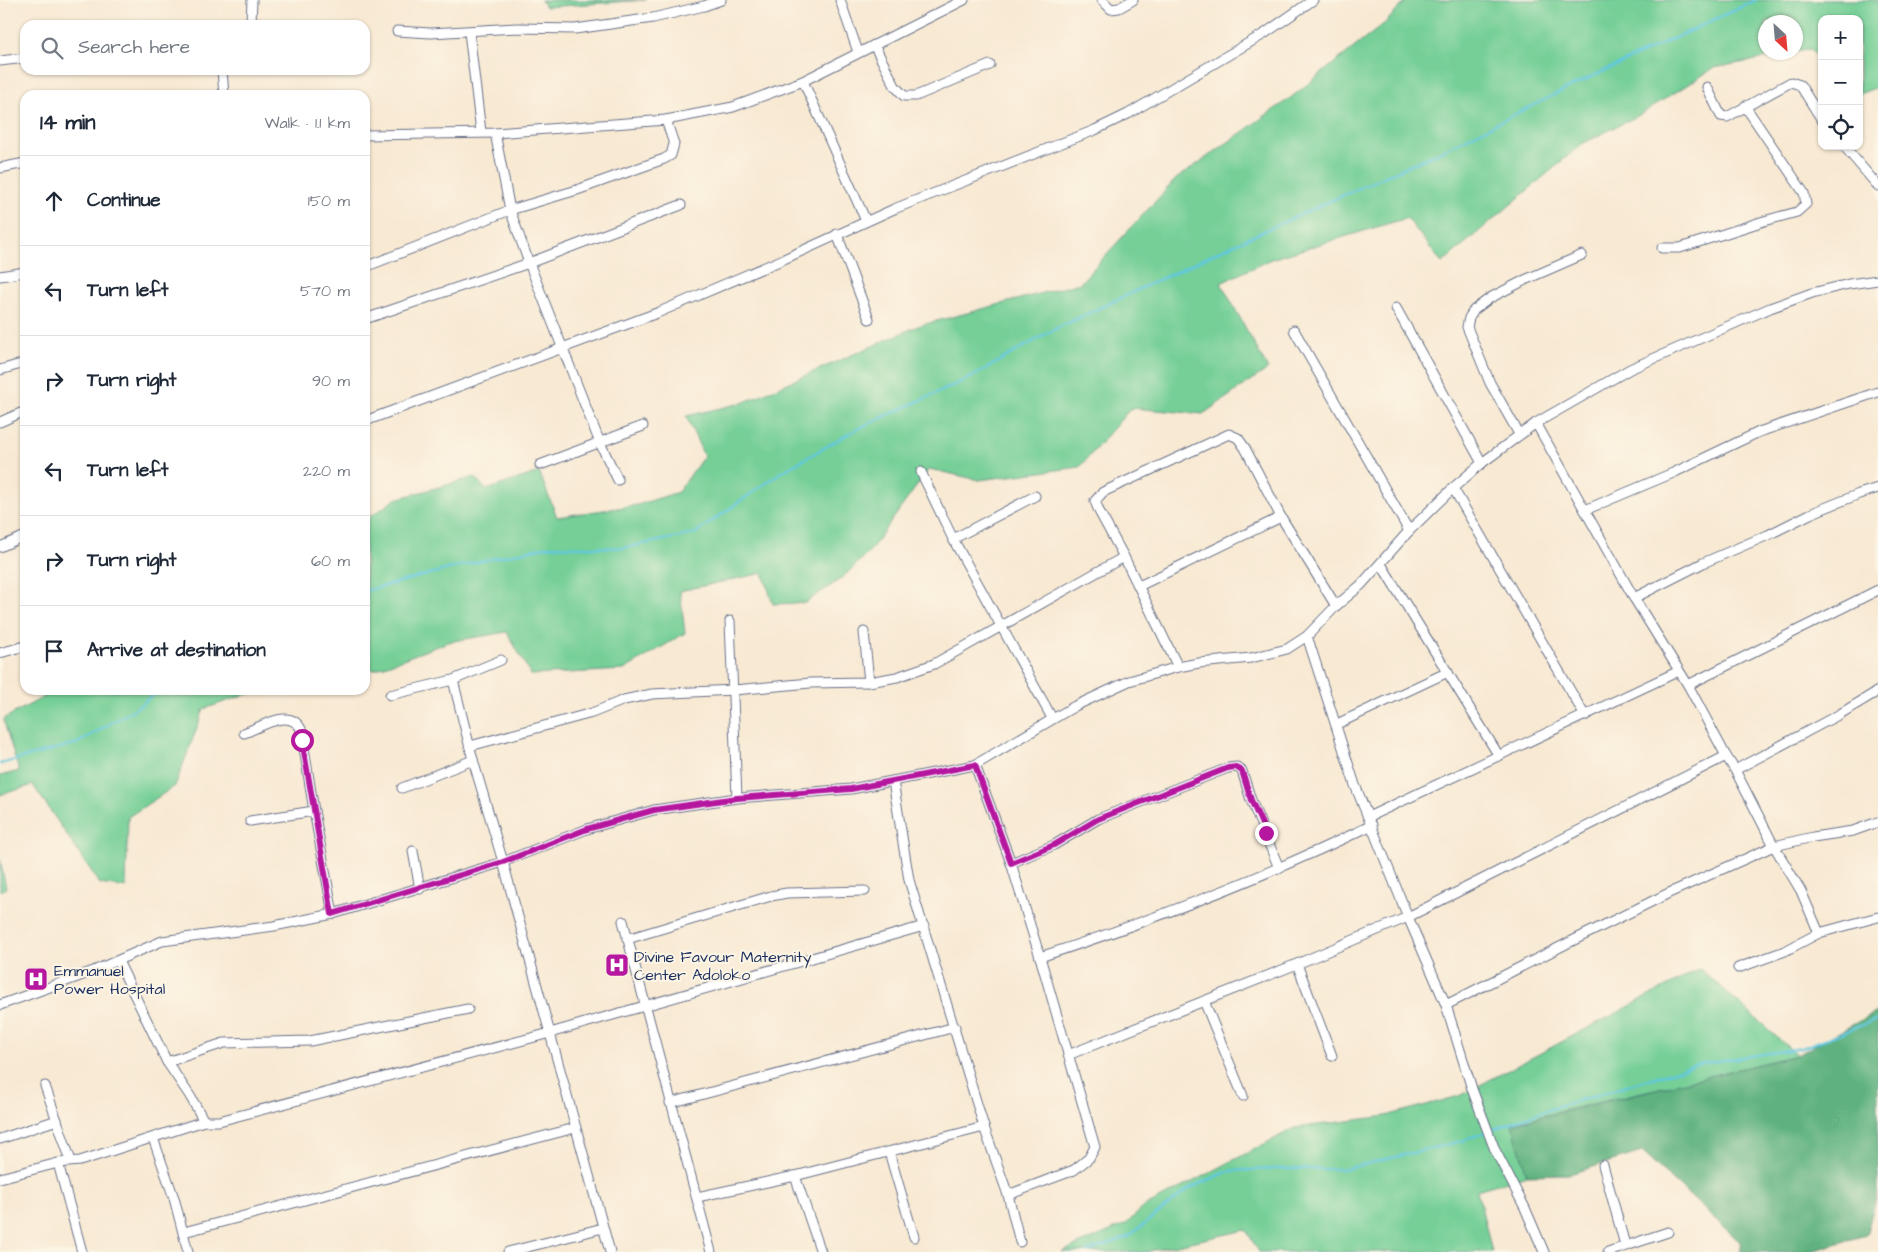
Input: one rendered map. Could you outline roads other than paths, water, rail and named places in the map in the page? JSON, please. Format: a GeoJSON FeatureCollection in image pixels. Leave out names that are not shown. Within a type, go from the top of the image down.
{"type":"FeatureCollection","features":[{"type":"Feature","properties":{"kind":"street"},"geometry":{"type":"LineString","coordinates":[[248,20],[252,0]]}},
{"type":"Feature","properties":{"kind":"street"},"geometry":{"type":"LineString","coordinates":[[397,31],[431,33],[517,28],[574,29],[671,14],[721,0]]}},
{"type":"Feature","properties":{"kind":"street"},"geometry":{"type":"LineString","coordinates":[[840,0],[858,52]]}},
{"type":"Feature","properties":{"kind":"street"},"geometry":{"type":"LineString","coordinates":[[370,134],[495,133],[666,120],[733,107],[803,81],[964,0]]}},
{"type":"Feature","properties":{"kind":"street"},"geometry":{"type":"LineString","coordinates":[[1102,0],[1111,9],[1119,8],[1133,0]]}},
{"type":"Feature","properties":{"kind":"street"},"geometry":{"type":"LineString","coordinates":[[370,419],[672,307],[784,259],[866,221],[1095,130],[1128,114],[1264,34],[1313,0]]}},
{"type":"Feature","properties":{"kind":"street"},"geometry":{"type":"LineString","coordinates":[[470,32],[481,132]]}},
{"type":"Feature","properties":{"kind":"street"},"geometry":{"type":"LineString","coordinates":[[874,45],[895,86],[904,96],[916,96],[990,65]]}},
{"type":"Feature","properties":{"kind":"street"},"geometry":{"type":"LineString","coordinates":[[0,61],[20,59]]}},
{"type":"Feature","properties":{"kind":"street"},"geometry":{"type":"LineString","coordinates":[[222,75],[224,90]]}},
{"type":"Feature","properties":{"kind":"street"},"geometry":{"type":"LineString","coordinates":[[803,81],[866,221]]}},
{"type":"Feature","properties":{"kind":"street"},"geometry":{"type":"LineString","coordinates":[[1707,88],[1722,116],[1727,116],[1792,82],[1800,85],[1818,114]]}},
{"type":"Feature","properties":{"kind":"street"},"geometry":{"type":"LineString","coordinates":[[1662,248],[1680,248],[1797,212],[1806,204],[1804,194],[1745,106]]}},
{"type":"Feature","properties":{"kind":"street"},"geometry":{"type":"LineString","coordinates":[[370,265],[510,210],[577,190],[664,159],[671,155],[674,144],[666,120]]}},
{"type":"Feature","properties":{"kind":"street"},"geometry":{"type":"LineString","coordinates":[[495,133],[510,210],[600,443],[618,480]]}},
{"type":"Feature","properties":{"kind":"street"},"geometry":{"type":"LineString","coordinates":[[1847,150],[1878,186]]}},
{"type":"Feature","properties":{"kind":"street"},"geometry":{"type":"LineString","coordinates":[[0,168],[20,164]]}},
{"type":"Feature","properties":{"kind":"street"},"geometry":{"type":"LineString","coordinates":[[370,317],[529,263],[681,205]]}},
{"type":"Feature","properties":{"kind":"street"},"geometry":{"type":"LineString","coordinates":[[837,234],[869,319]]}},
{"type":"Feature","properties":{"kind":"street"},"geometry":{"type":"LineString","coordinates":[[1519,434],[1490,383],[1467,327],[1469,318],[1474,310],[1490,298],[1527,279],[1582,256]]}},
{"type":"Feature","properties":{"kind":"street"},"geometry":{"type":"LineString","coordinates":[[0,276],[20,273]]}},
{"type":"Feature","properties":{"kind":"street"},"geometry":{"type":"LineString","coordinates":[[0,1005],[118,961],[162,942],[274,926],[332,914],[420,889],[503,862],[587,829],[654,810],[737,798],[851,789],[975,765],[1052,718],[1129,681],[1178,667],[1251,658],[1287,649],[1307,636],[1336,606],[1361,585],[1409,531],[1454,488],[1519,434],[1536,423],[1630,368],[1770,308],[1812,293],[1878,280]]}},
{"type":"Feature","properties":{"kind":"street"},"geometry":{"type":"LineString","coordinates":[[1396,308],[1482,464]]}},
{"type":"Feature","properties":{"kind":"street"},"geometry":{"type":"LineString","coordinates":[[1294,330],[1409,531]]}},
{"type":"Feature","properties":{"kind":"street"},"geometry":{"type":"LineString","coordinates":[[0,370],[20,364]]}},
{"type":"Feature","properties":{"kind":"street"},"geometry":{"type":"LineString","coordinates":[[1584,510],[1673,473],[1759,432],[1878,392]]}},
{"type":"Feature","properties":{"kind":"street"},"geometry":{"type":"LineString","coordinates":[[0,422],[20,414]]}},
{"type":"Feature","properties":{"kind":"street"},"geometry":{"type":"LineString","coordinates":[[1536,423],[1634,598],[1688,685],[1774,846],[1801,892],[1819,932]]}},
{"type":"Feature","properties":{"kind":"street"},"geometry":{"type":"LineString","coordinates":[[540,465],[643,426]]}},
{"type":"Feature","properties":{"kind":"street"},"geometry":{"type":"LineString","coordinates":[[1178,667],[1139,586],[1098,511],[1096,501],[1103,492],[1229,434],[1238,438],[1245,448],[1280,517],[1336,606]]}},
{"type":"Feature","properties":{"kind":"street"},"geometry":{"type":"LineString","coordinates":[[921,472],[1000,627],[1052,718]]}},
{"type":"Feature","properties":{"kind":"street"},"geometry":{"type":"LineString","coordinates":[[1454,488],[1585,716]]}},
{"type":"Feature","properties":{"kind":"street"},"geometry":{"type":"LineString","coordinates":[[1634,598],[1703,563],[1768,536],[1810,514],[1878,488]]}},
{"type":"Feature","properties":{"kind":"street"},"geometry":{"type":"LineString","coordinates":[[954,539],[1035,496]]}},
{"type":"Feature","properties":{"kind":"street"},"geometry":{"type":"LineString","coordinates":[[1139,586],[1280,517]]}},
{"type":"Feature","properties":{"kind":"street"},"geometry":{"type":"LineString","coordinates":[[0,546],[20,538]]}},
{"type":"Feature","properties":{"kind":"street"},"geometry":{"type":"LineString","coordinates":[[470,746],[592,713],[624,700],[652,694],[734,690],[810,683],[869,682],[897,677],[934,664],[1124,557]]}},
{"type":"Feature","properties":{"kind":"street"},"geometry":{"type":"LineString","coordinates":[[1381,564],[1498,756]]}},
{"type":"Feature","properties":{"kind":"street"},"geometry":{"type":"LineString","coordinates":[[1688,685],[1878,590]]}},
{"type":"Feature","properties":{"kind":"street"},"geometry":{"type":"LineString","coordinates":[[730,621],[737,798]]}},
{"type":"Feature","properties":{"kind":"street"},"geometry":{"type":"LineString","coordinates":[[864,632],[869,682]]}},
{"type":"Feature","properties":{"kind":"street"},"geometry":{"type":"LineString","coordinates":[[1307,636],[1355,784],[1408,917],[1446,1005],[1472,1090],[1495,1150],[1525,1208],[1544,1252]]}},
{"type":"Feature","properties":{"kind":"street"},"geometry":{"type":"LineString","coordinates":[[0,654],[20,648]]}},
{"type":"Feature","properties":{"kind":"street"},"geometry":{"type":"LineString","coordinates":[[390,695],[453,680],[500,660]]}},
{"type":"Feature","properties":{"kind":"street"},"geometry":{"type":"LineString","coordinates":[[1040,957],[1122,930],[1325,848],[1370,821],[1498,756],[1679,671]]}},
{"type":"Feature","properties":{"kind":"street"},"geometry":{"type":"LineString","coordinates":[[1337,724],[1448,672]]}},
{"type":"Feature","properties":{"kind":"street"},"geometry":{"type":"LineString","coordinates":[[453,680],[473,760],[503,862],[610,1252]]}},
{"type":"Feature","properties":{"kind":"street"},"geometry":{"type":"LineString","coordinates":[[1735,770],[1840,714],[1878,691]]}},
{"type":"Feature","properties":{"kind":"street"},"geometry":{"type":"LineString","coordinates":[[244,734],[282,719],[290,718],[298,722],[302,728],[332,914]]}},
{"type":"Feature","properties":{"kind":"street"},"geometry":{"type":"LineString","coordinates":[[1068,1055],[1297,964],[1408,917],[1726,756]]}},
{"type":"Feature","properties":{"kind":"street"},"geometry":{"type":"LineString","coordinates":[[402,788],[473,760]]}},
{"type":"Feature","properties":{"kind":"street"},"geometry":{"type":"LineString","coordinates":[[975,765],[1011,863],[1094,1147],[1089,1158],[1074,1170],[1008,1195]]}},
{"type":"Feature","properties":{"kind":"street"},"geometry":{"type":"LineString","coordinates":[[1011,863],[1054,845],[1098,819],[1228,768],[1236,767],[1242,771],[1251,800],[1279,868]]}},
{"type":"Feature","properties":{"kind":"street"},"geometry":{"type":"LineString","coordinates":[[893,781],[910,880],[984,1127],[1008,1195],[1020,1242]]}},
{"type":"Feature","properties":{"kind":"street"},"geometry":{"type":"LineString","coordinates":[[250,821],[314,811]]}},
{"type":"Feature","properties":{"kind":"street"},"geometry":{"type":"LineString","coordinates":[[1446,1005],[1669,893],[1774,846],[1813,837],[1853,831],[1878,822]]}},
{"type":"Feature","properties":{"kind":"street"},"geometry":{"type":"LineString","coordinates":[[413,851],[420,889]]}},
{"type":"Feature","properties":{"kind":"street"},"geometry":{"type":"LineString","coordinates":[[627,939],[771,896],[788,893],[866,891]]}},
{"type":"Feature","properties":{"kind":"street"},"geometry":{"type":"LineString","coordinates":[[1738,968],[1785,951],[1819,932],[1878,917]]}},
{"type":"Feature","properties":{"kind":"street"},"geometry":{"type":"LineString","coordinates":[[623,921],[647,1005],[670,1103],[711,1252]]}},
{"type":"Feature","properties":{"kind":"street"},"geometry":{"type":"LineString","coordinates":[[0,1178],[71,1160],[80,1161],[204,1121],[219,1121],[550,1033],[924,926]]}},
{"type":"Feature","properties":{"kind":"street"},"geometry":{"type":"LineString","coordinates":[[118,961],[168,1062],[204,1121]]}},
{"type":"Feature","properties":{"kind":"street"},"geometry":{"type":"LineString","coordinates":[[1297,964],[1332,1056]]}},
{"type":"Feature","properties":{"kind":"street"},"geometry":{"type":"LineString","coordinates":[[1204,1001],[1243,1096]]}},
{"type":"Feature","properties":{"kind":"street"},"geometry":{"type":"LineString","coordinates":[[168,1062],[224,1043],[310,1041],[468,1009]]}},
{"type":"Feature","properties":{"kind":"street"},"geometry":{"type":"LineString","coordinates":[[670,1103],[955,1026]]}},
{"type":"Feature","properties":{"kind":"street"},"geometry":{"type":"LineString","coordinates":[[46,1086],[71,1160]]}},
{"type":"Feature","properties":{"kind":"street"},"geometry":{"type":"LineString","coordinates":[[0,1139],[57,1120]]}},
{"type":"Feature","properties":{"kind":"street"},"geometry":{"type":"LineString","coordinates":[[697,1197],[795,1176],[984,1127]]}},
{"type":"Feature","properties":{"kind":"street"},"geometry":{"type":"LineString","coordinates":[[184,1232],[575,1128]]}},
{"type":"Feature","properties":{"kind":"street"},"geometry":{"type":"LineString","coordinates":[[153,1138],[174,1198],[188,1252]]}},
{"type":"Feature","properties":{"kind":"street"},"geometry":{"type":"LineString","coordinates":[[890,1152],[914,1237]]}},
{"type":"Feature","properties":{"kind":"street"},"geometry":{"type":"LineString","coordinates":[[58,1163],[82,1252]]}},
{"type":"Feature","properties":{"kind":"street"},"geometry":{"type":"LineString","coordinates":[[1603,1165],[1625,1245]]}},
{"type":"Feature","properties":{"kind":"street"},"geometry":{"type":"LineString","coordinates":[[795,1176],[821,1252]]}},
{"type":"Feature","properties":{"kind":"street"},"geometry":{"type":"LineString","coordinates":[[508,1252],[603,1228]]}},
{"type":"Feature","properties":{"kind":"street"},"geometry":{"type":"LineString","coordinates":[[1608,1252],[1668,1232]]}},
{"type":"Feature","properties":{"kind":"waterway"},"geometry":{"type":"LineString","coordinates":[[370,590],[464,565],[549,546],[623,548],[694,534],[780,473],[857,429],[972,377],[1051,331],[1224,249],[1439,152],[1568,88],[1756,0]]}},
{"type":"Feature","properties":{"kind":"waterway"},"geometry":{"type":"LineString","coordinates":[[0,764],[78,743],[138,707],[153,695]]}},
{"type":"Feature","properties":{"kind":"waterway"},"geometry":{"type":"LineString","coordinates":[[1491,1130],[1538,1113],[1698,1064],[1802,1048],[1878,1019]]}},
{"type":"Feature","properties":{"kind":"waterway"},"geometry":{"type":"LineString","coordinates":[[1086,1252],[1128,1237],[1190,1188],[1229,1171],[1345,1169],[1462,1141],[1486,1132]]}},
{"type":"Feature","properties":{"kind":"place","name":"Divine Favour Maternity Center Adoloko"},"geometry":{"type":"Point","coordinates":[617,965]}},
{"type":"Feature","properties":{"kind":"place","name":"Emmanuel Power Hospital"},"geometry":{"type":"Point","coordinates":[36,979]}}]}
